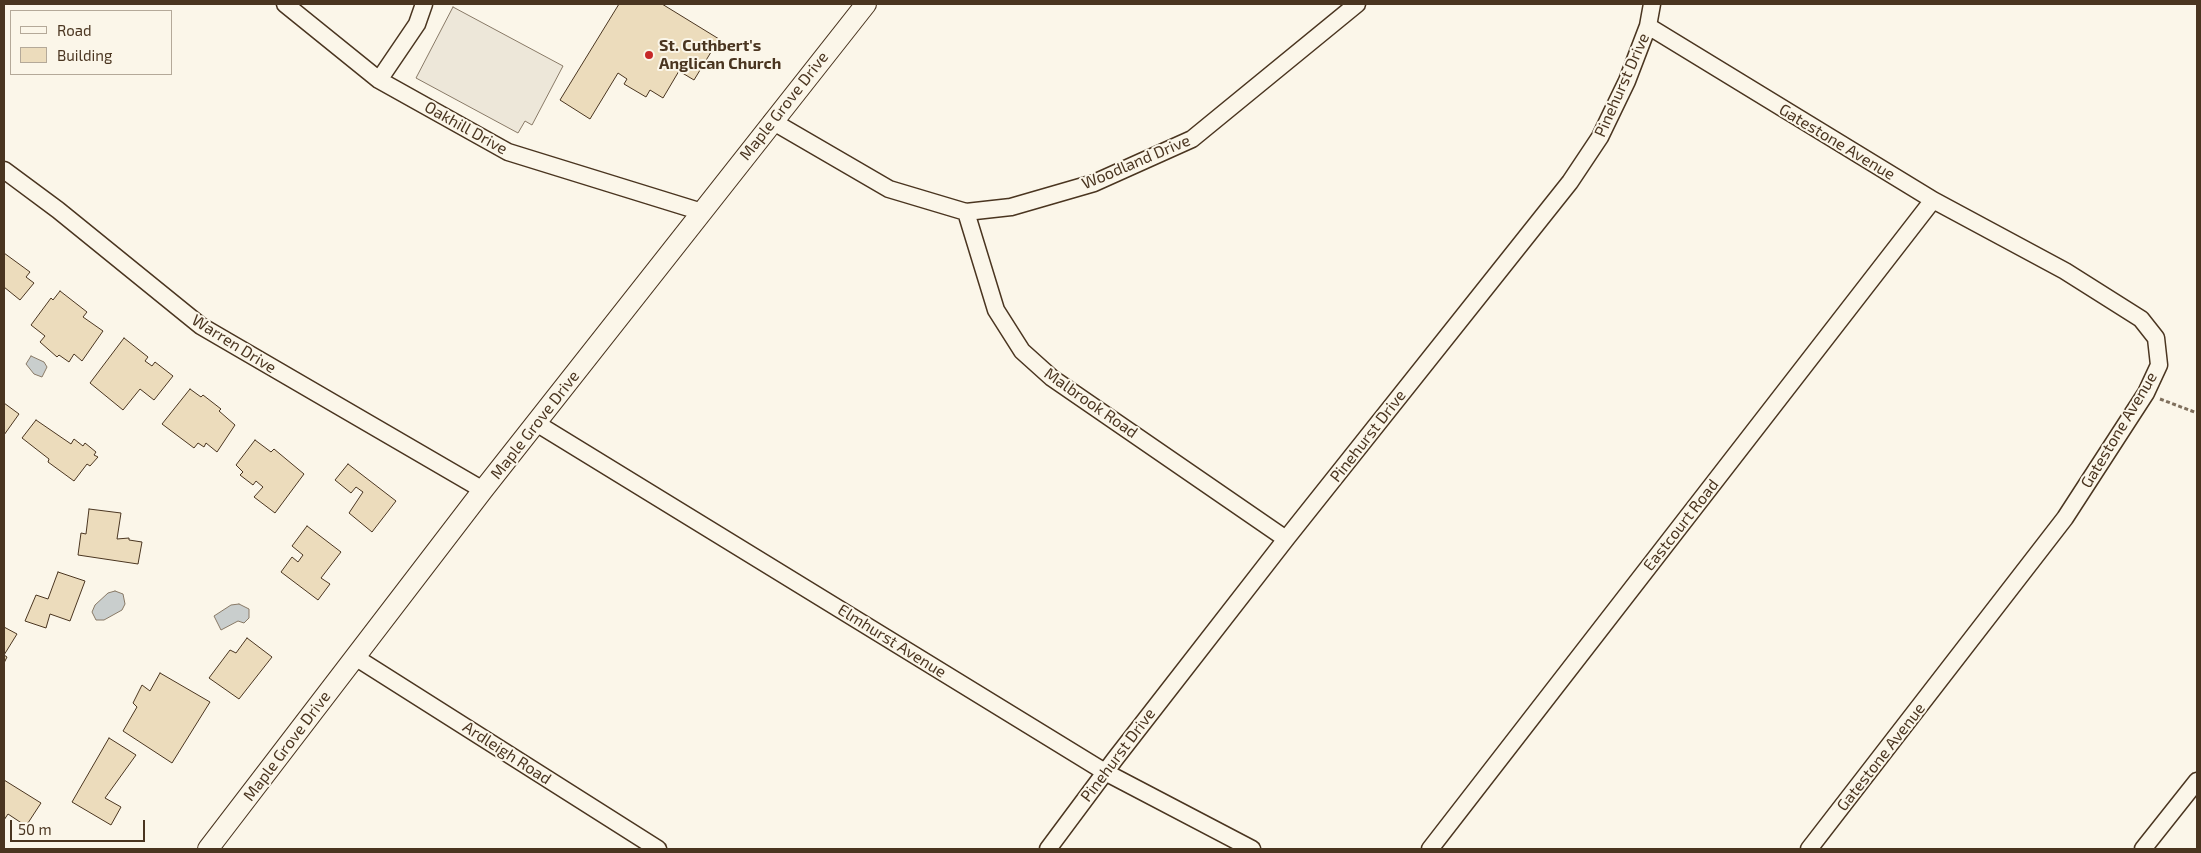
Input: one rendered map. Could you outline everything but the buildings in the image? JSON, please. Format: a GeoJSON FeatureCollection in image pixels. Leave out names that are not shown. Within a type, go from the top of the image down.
{"type":"FeatureCollection","features":[{"type":"Feature","properties":{"kind":"street","name":"Oakhill Drive"},"geometry":{"type":"LineString","coordinates":[[284,4],[379,80],[508,152],[702,212]]}},
{"type":"Feature","properties":{"kind":"street"},"geometry":{"type":"LineString","coordinates":[[379,80],[417,24],[424,4]]}},
{"type":"Feature","properties":{"kind":"street","name":"Maple Grove Drive"},"geometry":{"type":"LineString","coordinates":[[208,849],[483,490],[866,4]]}},
{"type":"Feature","properties":{"kind":"street","name":"Woodland Drive"},"geometry":{"type":"LineString","coordinates":[[772,121],[888,189],[966,212],[1011,207],[1094,183],[1192,139],[1357,4]]}},
{"type":"Feature","properties":{"kind":"street","name":"Pinehurst Drive"},"geometry":{"type":"LineString","coordinates":[[1048,849],[1105,772],[1286,539],[1570,182],[1600,137],[1627,81],[1648,26],[1652,4]]}},
{"type":"Feature","properties":{"kind":"street","name":"Gatestone Avenue"},"geometry":{"type":"LineString","coordinates":[[1648,26],[1933,200],[2065,271],[2142,319],[2156,338],[2159,365],[2146,394],[2066,518],[1809,849]]}},
{"type":"Feature","properties":{"kind":"street","name":"Warren Drive"},"geometry":{"type":"LineString","coordinates":[[4,170],[58,210],[201,326],[483,490]]}},
{"type":"Feature","properties":{"kind":"street","name":"Eastcourt Road"},"geometry":{"type":"LineString","coordinates":[[1430,849],[1933,200]]}},
{"type":"Feature","properties":{"kind":"street","name":"Malbrook Road"},"geometry":{"type":"LineString","coordinates":[[966,212],[996,310],[1022,351],[1052,378],[1286,539]]}},
{"type":"Feature","properties":{"kind":"street","name":"Elmhurst Avenue"},"geometry":{"type":"LineString","coordinates":[[536,423],[1105,772],[1252,849]]}},
{"type":"Feature","properties":{"kind":"street","name":"Ardleigh Road"},"geometry":{"type":"LineString","coordinates":[[356,657],[658,849]]}},
{"type":"Feature","properties":{"kind":"street"},"geometry":{"type":"LineString","coordinates":[[2143,849],[2197,781]]}},
{"type":"Feature","properties":{"kind":"path"},"geometry":{"type":"LineString","coordinates":[[2146,394],[2197,413]]}},
{"type":"Feature","properties":{"kind":"shaded area"},"geometry":{"type":"Polygon","coordinates":[[[453,7],[563,66],[532,125],[525,121],[518,133],[416,78],[453,7]]]}},
{"type":"Feature","properties":{"kind":"shaded area"},"geometry":{"type":"Polygon","coordinates":[[[31,356],[44,362],[47,367],[42,377],[34,374],[26,364],[31,356]]]}},
{"type":"Feature","properties":{"kind":"shaded area"},"geometry":{"type":"Polygon","coordinates":[[[115,591],[123,594],[125,604],[122,610],[104,620],[96,620],[92,612],[95,605],[108,593],[115,591]]]}},
{"type":"Feature","properties":{"kind":"shaded area"},"geometry":{"type":"Polygon","coordinates":[[[239,604],[249,609],[249,618],[244,623],[238,621],[221,630],[214,616],[231,605],[239,604]]]}},
{"type":"Feature","properties":{"kind":"place","name":"St. Cuthbert's Anglican Church"},"geometry":{"type":"Point","coordinates":[649,55]}}]}
